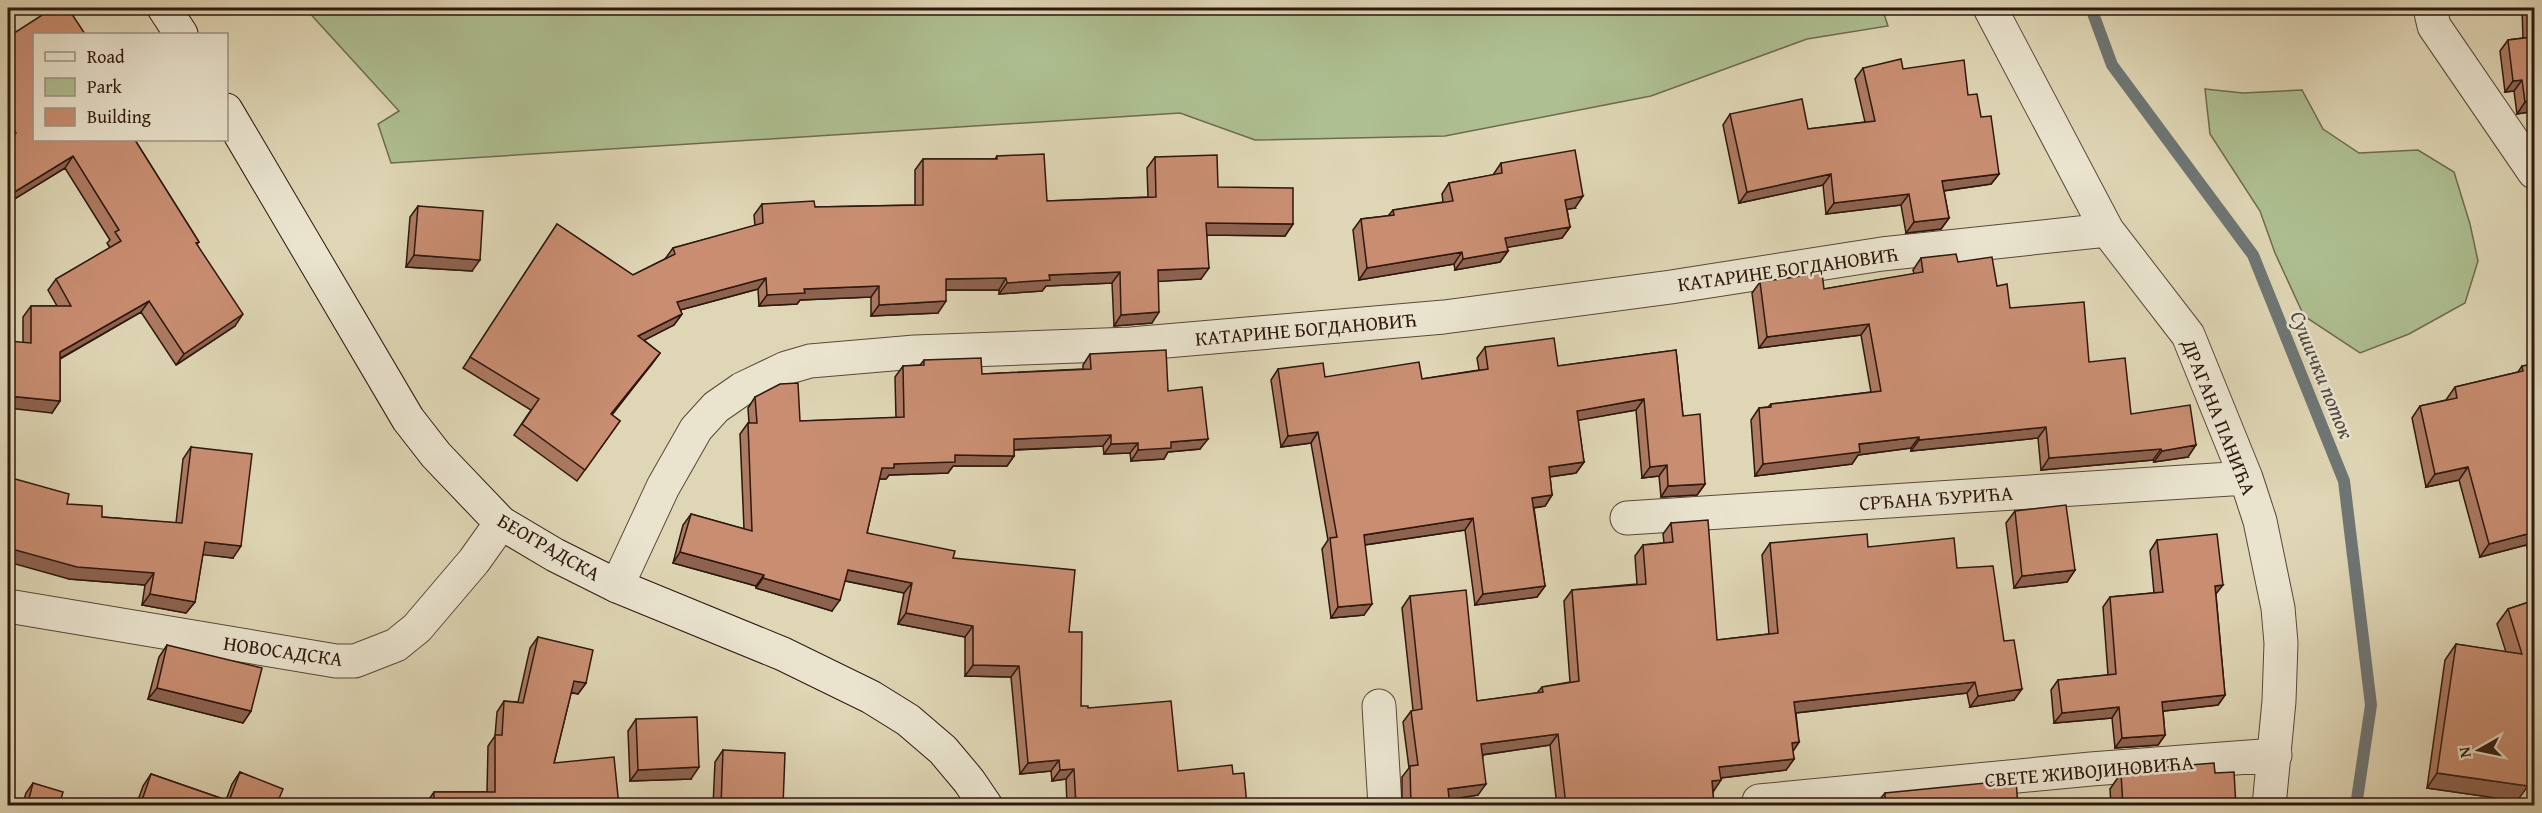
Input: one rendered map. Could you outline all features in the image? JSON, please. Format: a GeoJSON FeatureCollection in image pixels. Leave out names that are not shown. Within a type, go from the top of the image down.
{"type":"FeatureCollection","features":[{"type":"Feature","properties":{"kind":"street"},"geometry":{"type":"LineString","coordinates":[[164,8],[180,33]]}},
{"type":"Feature","properties":{"kind":"street","name":"ДРАГАНА ПАНИЋА"},"geometry":{"type":"LineString","coordinates":[[1990,8],[2107,230],[2188,335],[2246,478],[2260,521],[2278,608],[2281,643],[2276,756],[2269,806]]}},
{"type":"Feature","properties":{"kind":"street"},"geometry":{"type":"LineString","coordinates":[[2430,8],[2434,26],[2535,172]]}},
{"type":"Feature","properties":{"kind":"street","name":"БЕОГРАДСКА"},"geometry":{"type":"LineString","coordinates":[[228,113],[408,419],[436,455],[501,523],[555,555],[617,586],[783,654],[870,697],[908,720],[943,750],[986,806]]}},
{"type":"Feature","properties":{"kind":"street","name":"КАТАРИНЕ БОГДАНОВИЋ"},"geometry":{"type":"LineString","coordinates":[[617,586],[663,487],[696,429],[716,407],[742,389],[786,368],[810,361],[915,352],[1131,344],[1444,317],[1671,287],[1882,254],[2107,230]]}},
{"type":"Feature","properties":{"kind":"street","name":"СРЂАНА ЂУРИЋА"},"geometry":{"type":"LineString","coordinates":[[1627,518],[2246,478]]}},
{"type":"Feature","properties":{"kind":"street","name":"НОВОСАДСКА"},"geometry":{"type":"LineString","coordinates":[[8,606],[336,661],[356,661],[396,645],[417,628],[474,561],[501,523]]}},
{"type":"Feature","properties":{"kind":"street"},"geometry":{"type":"LineString","coordinates":[[1379,706],[1385,806]]}},
{"type":"Feature","properties":{"kind":"street","name":"СВЕТЕ ЖИВОЈИНОВИЋА"},"geometry":{"type":"LineString","coordinates":[[1759,801],[2091,769],[2276,756]]}},
{"type":"Feature","properties":{"kind":"green space"},"geometry":{"type":"Polygon","coordinates":[[[305,8],[1882,8],[1888,26],[1807,39],[1651,96],[1445,136],[1255,140],[1180,113],[391,163],[378,124],[399,111],[305,8]]]}},
{"type":"Feature","properties":{"kind":"green space"},"geometry":{"type":"Polygon","coordinates":[[[2205,89],[2243,93],[2302,90],[2323,129],[2359,153],[2418,150],[2454,172],[2470,224],[2478,261],[2465,303],[2409,334],[2360,353],[2304,316],[2275,253],[2260,211],[2210,134],[2205,89]]]}},
{"type":"Feature","properties":{"kind":"building"},"geometry":{"type":"Polygon","coordinates":[[[53,8],[68,8],[84,33],[33,33],[33,141],[136,141],[199,242],[196,243],[243,314],[184,354],[149,301],[60,352],[60,401],[8,396],[8,341],[31,343],[31,306],[71,306],[56,279],[121,241],[115,232],[119,230],[73,156],[8,196],[8,138],[16,133],[8,119],[8,37],[53,8]]]}},
{"type":"Feature","properties":{"kind":"building"},"geometry":{"type":"Polygon","coordinates":[[[2531,8],[2535,8],[2535,101],[2525,102],[2522,80],[2513,81],[2508,40],[2532,37],[2531,8]]]}},
{"type":"Feature","properties":{"kind":"building"},"geometry":{"type":"Polygon","coordinates":[[[1901,59],[1903,69],[1964,60],[1968,95],[1977,94],[1981,117],[1991,116],[1999,174],[1942,181],[1949,218],[1914,222],[1909,194],[1834,203],[1831,174],[1747,192],[1730,114],[1802,99],[1808,129],[1875,121],[1863,68],[1901,59]]]}},
{"type":"Feature","properties":{"kind":"building"},"geometry":{"type":"Polygon","coordinates":[[[1575,150],[1583,196],[1565,200],[1570,227],[1505,238],[1508,251],[1463,259],[1462,252],[1367,268],[1361,219],[1394,215],[1393,210],[1453,201],[1449,183],[1502,173],[1501,163],[1575,150]]]}},
{"type":"Feature","properties":{"kind":"building"},"geometry":{"type":"Polygon","coordinates":[[[1044,154],[1047,201],[1156,197],[1155,157],[1217,155],[1218,187],[1293,188],[1293,224],[1206,223],[1209,268],[1158,270],[1159,312],[1121,315],[1120,272],[1049,275],[1050,280],[1007,283],[1006,278],[946,279],[946,301],[879,305],[879,286],[804,289],[805,293],[767,295],[766,278],[677,302],[682,314],[638,336],[660,353],[611,414],[620,421],[585,470],[522,424],[539,399],[470,357],[557,224],[633,275],[675,254],[673,248],[763,223],[762,204],[814,201],[815,207],[923,205],[923,159],[997,159],[997,156],[1044,154]]]}},
{"type":"Feature","properties":{"kind":"building"},"geometry":{"type":"Polygon","coordinates":[[[418,206],[483,211],[480,260],[414,255],[418,206]]]}},
{"type":"Feature","properties":{"kind":"building"},"geometry":{"type":"Polygon","coordinates":[[[1956,254],[1958,262],[1992,257],[1997,286],[2007,284],[2010,308],[2084,302],[2089,362],[2125,358],[2131,414],[2190,405],[2196,445],[2162,451],[2161,449],[2049,458],[2046,427],[1859,444],[1860,452],[1763,464],[1759,408],[1771,407],[1771,404],[1881,391],[1869,324],[1767,337],[1760,282],[1822,273],[1824,289],[1923,272],[1921,258],[1956,254]]]}},
{"type":"Feature","properties":{"kind":"building"},"geometry":{"type":"Polygon","coordinates":[[[1554,338],[1558,366],[1676,350],[1683,416],[1700,414],[1705,484],[1668,486],[1667,465],[1650,467],[1644,399],[1577,411],[1584,462],[1549,467],[1552,495],[1532,498],[1545,586],[1483,594],[1473,518],[1364,535],[1372,604],[1338,607],[1330,538],[1337,537],[1318,432],[1288,436],[1278,369],[1323,363],[1325,377],[1419,362],[1422,379],[1488,369],[1485,347],[1554,338]]]}},
{"type":"Feature","properties":{"kind":"building"},"geometry":{"type":"Polygon","coordinates":[[[1166,350],[1168,391],[1202,387],[1208,439],[1171,442],[1171,448],[1138,450],[1138,443],[1111,444],[1111,435],[1014,439],[1014,456],[955,455],[955,462],[894,464],[894,468],[882,468],[867,533],[955,551],[953,558],[1075,570],[1069,632],[1082,632],[1081,706],[1088,706],[1088,708],[1171,701],[1178,771],[1232,765],[1233,774],[1244,773],[1247,806],[1076,806],[1074,769],[1060,770],[1059,760],[1028,763],[1019,666],[973,665],[973,626],[906,613],[912,583],[848,570],[840,600],[763,578],[764,575],[680,552],[691,514],[752,531],[748,423],[757,423],[755,397],[780,384],[798,383],[800,421],[904,417],[903,366],[924,365],[924,360],[981,358],[982,374],[1091,369],[1090,354],[1166,350]]]}},
{"type":"Feature","properties":{"kind":"building"},"geometry":{"type":"Polygon","coordinates":[[[2535,364],[2535,532],[2489,544],[2468,467],[2435,474],[2420,406],[2457,398],[2455,387],[2523,371],[2522,366],[2535,364]]]}},
{"type":"Feature","properties":{"kind":"building"},"geometry":{"type":"Polygon","coordinates":[[[191,447],[252,454],[241,546],[205,542],[195,602],[150,594],[154,573],[77,567],[8,548],[8,477],[69,494],[67,504],[102,506],[102,517],[182,523],[191,447]]]}},
{"type":"Feature","properties":{"kind":"building"},"geometry":{"type":"Polygon","coordinates":[[[2066,505],[2075,570],[2022,576],[2015,511],[2066,505]]]}},
{"type":"Feature","properties":{"kind":"building"},"geometry":{"type":"Polygon","coordinates":[[[1708,520],[1717,640],[1778,633],[1770,543],[1867,534],[1868,547],[1954,538],[1957,568],[1993,566],[2004,641],[2014,640],[2022,689],[1978,696],[1975,682],[1794,702],[1799,742],[1792,743],[1794,759],[1719,767],[1721,780],[1712,781],[1714,806],[1566,806],[1558,734],[1481,744],[1486,784],[1448,789],[1450,806],[1411,806],[1410,766],[1418,765],[1411,711],[1422,709],[1410,596],[1466,590],[1477,701],[1543,692],[1542,687],[1579,681],[1572,590],[1646,584],[1643,545],[1673,542],[1671,523],[1708,520]]]}},
{"type":"Feature","properties":{"kind":"building"},"geometry":{"type":"Polygon","coordinates":[[[2217,534],[2223,585],[2215,586],[2225,695],[2162,702],[2165,735],[2122,738],[2119,707],[2062,713],[2058,680],[2116,674],[2110,597],[2163,592],[2157,540],[2217,534]]]}},
{"type":"Feature","properties":{"kind":"building"},"geometry":{"type":"Polygon","coordinates":[[[2535,600],[2535,736],[2528,786],[2437,773],[2456,644],[2522,654],[2508,609],[2535,600]]]}},
{"type":"Feature","properties":{"kind":"building"},"geometry":{"type":"Polygon","coordinates":[[[538,637],[593,650],[586,683],[574,681],[554,763],[614,757],[619,806],[434,806],[434,792],[495,792],[495,735],[502,735],[504,701],[523,703],[538,637]]]}},
{"type":"Feature","properties":{"kind":"building"},"geometry":{"type":"Polygon","coordinates":[[[167,645],[262,668],[251,711],[157,688],[167,645]]]}},
{"type":"Feature","properties":{"kind":"building"},"geometry":{"type":"Polygon","coordinates":[[[697,717],[699,767],[638,770],[636,719],[697,717]]]}},
{"type":"Feature","properties":{"kind":"building"},"geometry":{"type":"Polygon","coordinates":[[[723,750],[785,753],[783,806],[721,806],[723,750]]]}},
{"type":"Feature","properties":{"kind":"building"},"geometry":{"type":"Polygon","coordinates":[[[2214,763],[2215,773],[2234,772],[2236,806],[2123,806],[2121,773],[2130,772],[2129,770],[2214,763]]]}},
{"type":"Feature","properties":{"kind":"building"},"geometry":{"type":"Polygon","coordinates":[[[240,772],[283,789],[276,806],[140,806],[151,774],[229,801],[240,772]]]}},
{"type":"Feature","properties":{"kind":"building"},"geometry":{"type":"Polygon","coordinates":[[[2016,780],[2018,806],[1860,806],[1860,803],[1885,800],[1885,793],[2016,780]]]}},
{"type":"Feature","properties":{"kind":"building"},"geometry":{"type":"Polygon","coordinates":[[[33,783],[63,792],[59,806],[27,806],[33,783]]]}},
{"type":"Feature","properties":{"kind":"waterway","name":"Сушички поток"},"geometry":{"type":"LineString","coordinates":[[2091,8],[2112,65],[2253,255],[2344,481],[2371,705],[2356,806]]}}]}
